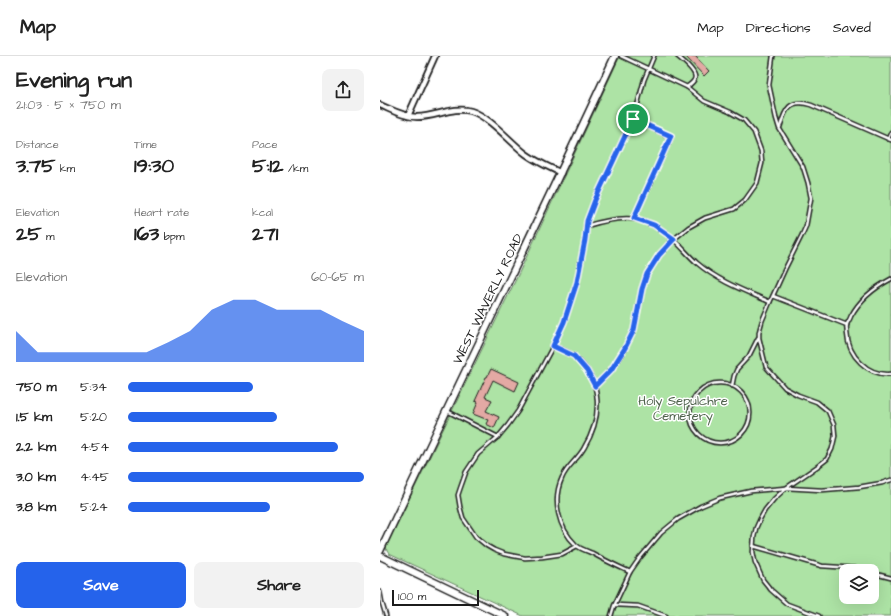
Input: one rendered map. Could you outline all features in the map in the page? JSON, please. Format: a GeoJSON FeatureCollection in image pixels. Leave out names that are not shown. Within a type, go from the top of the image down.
{"type":"FeatureCollection","features":[{"type":"Feature","properties":{"kind":"street"},"geometry":{"type":"LineString","coordinates":[[408,116],[435,56]]}},
{"type":"Feature","properties":{"kind":"street","name":"WEST WAVERLY ROAD"},"geometry":{"type":"LineString","coordinates":[[380,551],[446,410],[561,173],[615,56]]}},
{"type":"Feature","properties":{"kind":"street"},"geometry":{"type":"LineString","coordinates":[[380,105],[408,116],[423,116],[454,110],[472,111],[485,118],[526,154],[538,162],[561,173]]}},
{"type":"Feature","properties":{"kind":"street"},"geometry":{"type":"LineString","coordinates":[[380,556],[505,616]]}},
{"type":"Feature","properties":{"kind":"lane"},"geometry":{"type":"LineString","coordinates":[[595,386],[611,370],[634,330],[642,289],[647,274],[659,255],[674,239],[689,227],[705,218],[734,209],[745,200],[757,183],[762,163],[761,151],[754,132],[744,120],[730,112],[704,101],[687,87],[621,56]]}},
{"type":"Feature","properties":{"kind":"lane"},"geometry":{"type":"LineString","coordinates":[[576,546],[562,554],[546,557],[525,558],[504,554],[494,550],[476,537],[463,518],[458,495],[466,472],[478,454],[498,437],[518,411],[553,346],[564,322],[577,282],[587,221],[595,200],[633,119],[644,80],[654,56]]}},
{"type":"Feature","properties":{"kind":"lane"},"geometry":{"type":"LineString","coordinates":[[677,56],[694,72],[695,77],[693,82],[687,87]]}},
{"type":"Feature","properties":{"kind":"lane"},"geometry":{"type":"LineString","coordinates":[[773,56],[769,85],[776,118],[779,128],[803,167],[811,198],[806,226],[770,302],[758,332],[758,338],[766,367],[785,388],[798,395],[818,402],[828,411],[834,425],[835,436],[832,449],[826,459],[786,488],[774,499],[760,519],[754,537],[753,546],[755,562],[762,580],[771,590],[787,604],[819,616]]}},
{"type":"Feature","properties":{"kind":"lane"},"geometry":{"type":"LineString","coordinates":[[779,128],[784,113],[789,106],[795,103],[803,102],[890,140],[891,132]]}},
{"type":"Feature","properties":{"kind":"lane"},"geometry":{"type":"LineString","coordinates":[[633,119],[671,136],[634,218]]}},
{"type":"Feature","properties":{"kind":"lane"},"geometry":{"type":"LineString","coordinates":[[586,226],[618,218],[634,218],[654,225],[674,239],[698,264],[723,281],[770,302]]}},
{"type":"Feature","properties":{"kind":"lane"},"geometry":{"type":"LineString","coordinates":[[891,280],[866,295],[854,310],[847,325],[847,341],[854,357],[868,369],[884,375],[891,374]]}},
{"type":"Feature","properties":{"kind":"lane"},"geometry":{"type":"LineString","coordinates":[[773,296],[847,325]]}},
{"type":"Feature","properties":{"kind":"lane"},"geometry":{"type":"LineString","coordinates":[[732,386],[737,369],[749,356],[758,338]]}},
{"type":"Feature","properties":{"kind":"lane"},"geometry":{"type":"LineString","coordinates":[[553,346],[574,356],[587,371],[595,386],[598,402],[592,432],[584,449],[562,477],[557,495],[558,515],[562,527],[576,546],[630,572]]}},
{"type":"Feature","properties":{"kind":"lane"},"geometry":{"type":"LineString","coordinates":[[723,383],[732,386],[741,391],[747,400],[750,410],[749,420],[745,430],[738,438],[728,442],[718,443],[708,441],[700,436],[690,420],[692,401],[697,393],[705,387],[723,383]]}},
{"type":"Feature","properties":{"kind":"lane"},"geometry":{"type":"LineString","coordinates":[[446,410],[498,437]]}},
{"type":"Feature","properties":{"kind":"lane"},"geometry":{"type":"LineString","coordinates":[[611,616],[614,605],[630,572],[639,559],[661,533],[678,519],[701,506],[714,500],[751,491],[786,488],[822,490],[859,487],[891,480]]}},
{"type":"Feature","properties":{"kind":"lane"},"geometry":{"type":"LineString","coordinates":[[753,546],[822,566],[839,567]]}},
{"type":"Feature","properties":{"kind":"lane"},"geometry":{"type":"LineString","coordinates":[[879,575],[891,578]]}},
{"type":"Feature","properties":{"kind":"lane"},"geometry":{"type":"LineString","coordinates":[[380,592],[386,616]]}},
{"type":"Feature","properties":{"kind":"lane"},"geometry":{"type":"LineString","coordinates":[[614,605],[638,606],[666,616]]}},
{"type":"Feature","properties":{"kind":"green space","name":"Holy Sepulchre Cemetery"},"geometry":{"type":"Polygon","coordinates":[[[620,56],[891,56],[891,616],[523,616],[389,554],[386,547],[519,273],[620,56]]]}},
{"type":"Feature","properties":{"kind":"building"},"geometry":{"type":"Polygon","coordinates":[[[685,56],[695,56],[709,71],[704,76],[685,56]]]}},
{"type":"Feature","properties":{"kind":"building"},"geometry":{"type":"Polygon","coordinates":[[[491,369],[519,382],[515,391],[493,380],[485,397],[492,400],[486,411],[499,417],[494,428],[486,424],[488,420],[473,414],[478,402],[475,401],[491,369]]]}},
{"type":"Feature","properties":{"kind":"route"},"geometry":{"type":"LineString","coordinates":[[633,119],[671,136],[634,218],[654,225],[674,239],[659,255],[647,274],[642,289],[634,330],[625,348],[611,370],[595,386],[583,365],[574,356],[553,346],[564,322],[577,282],[587,221],[595,200],[633,119]]}}]}
